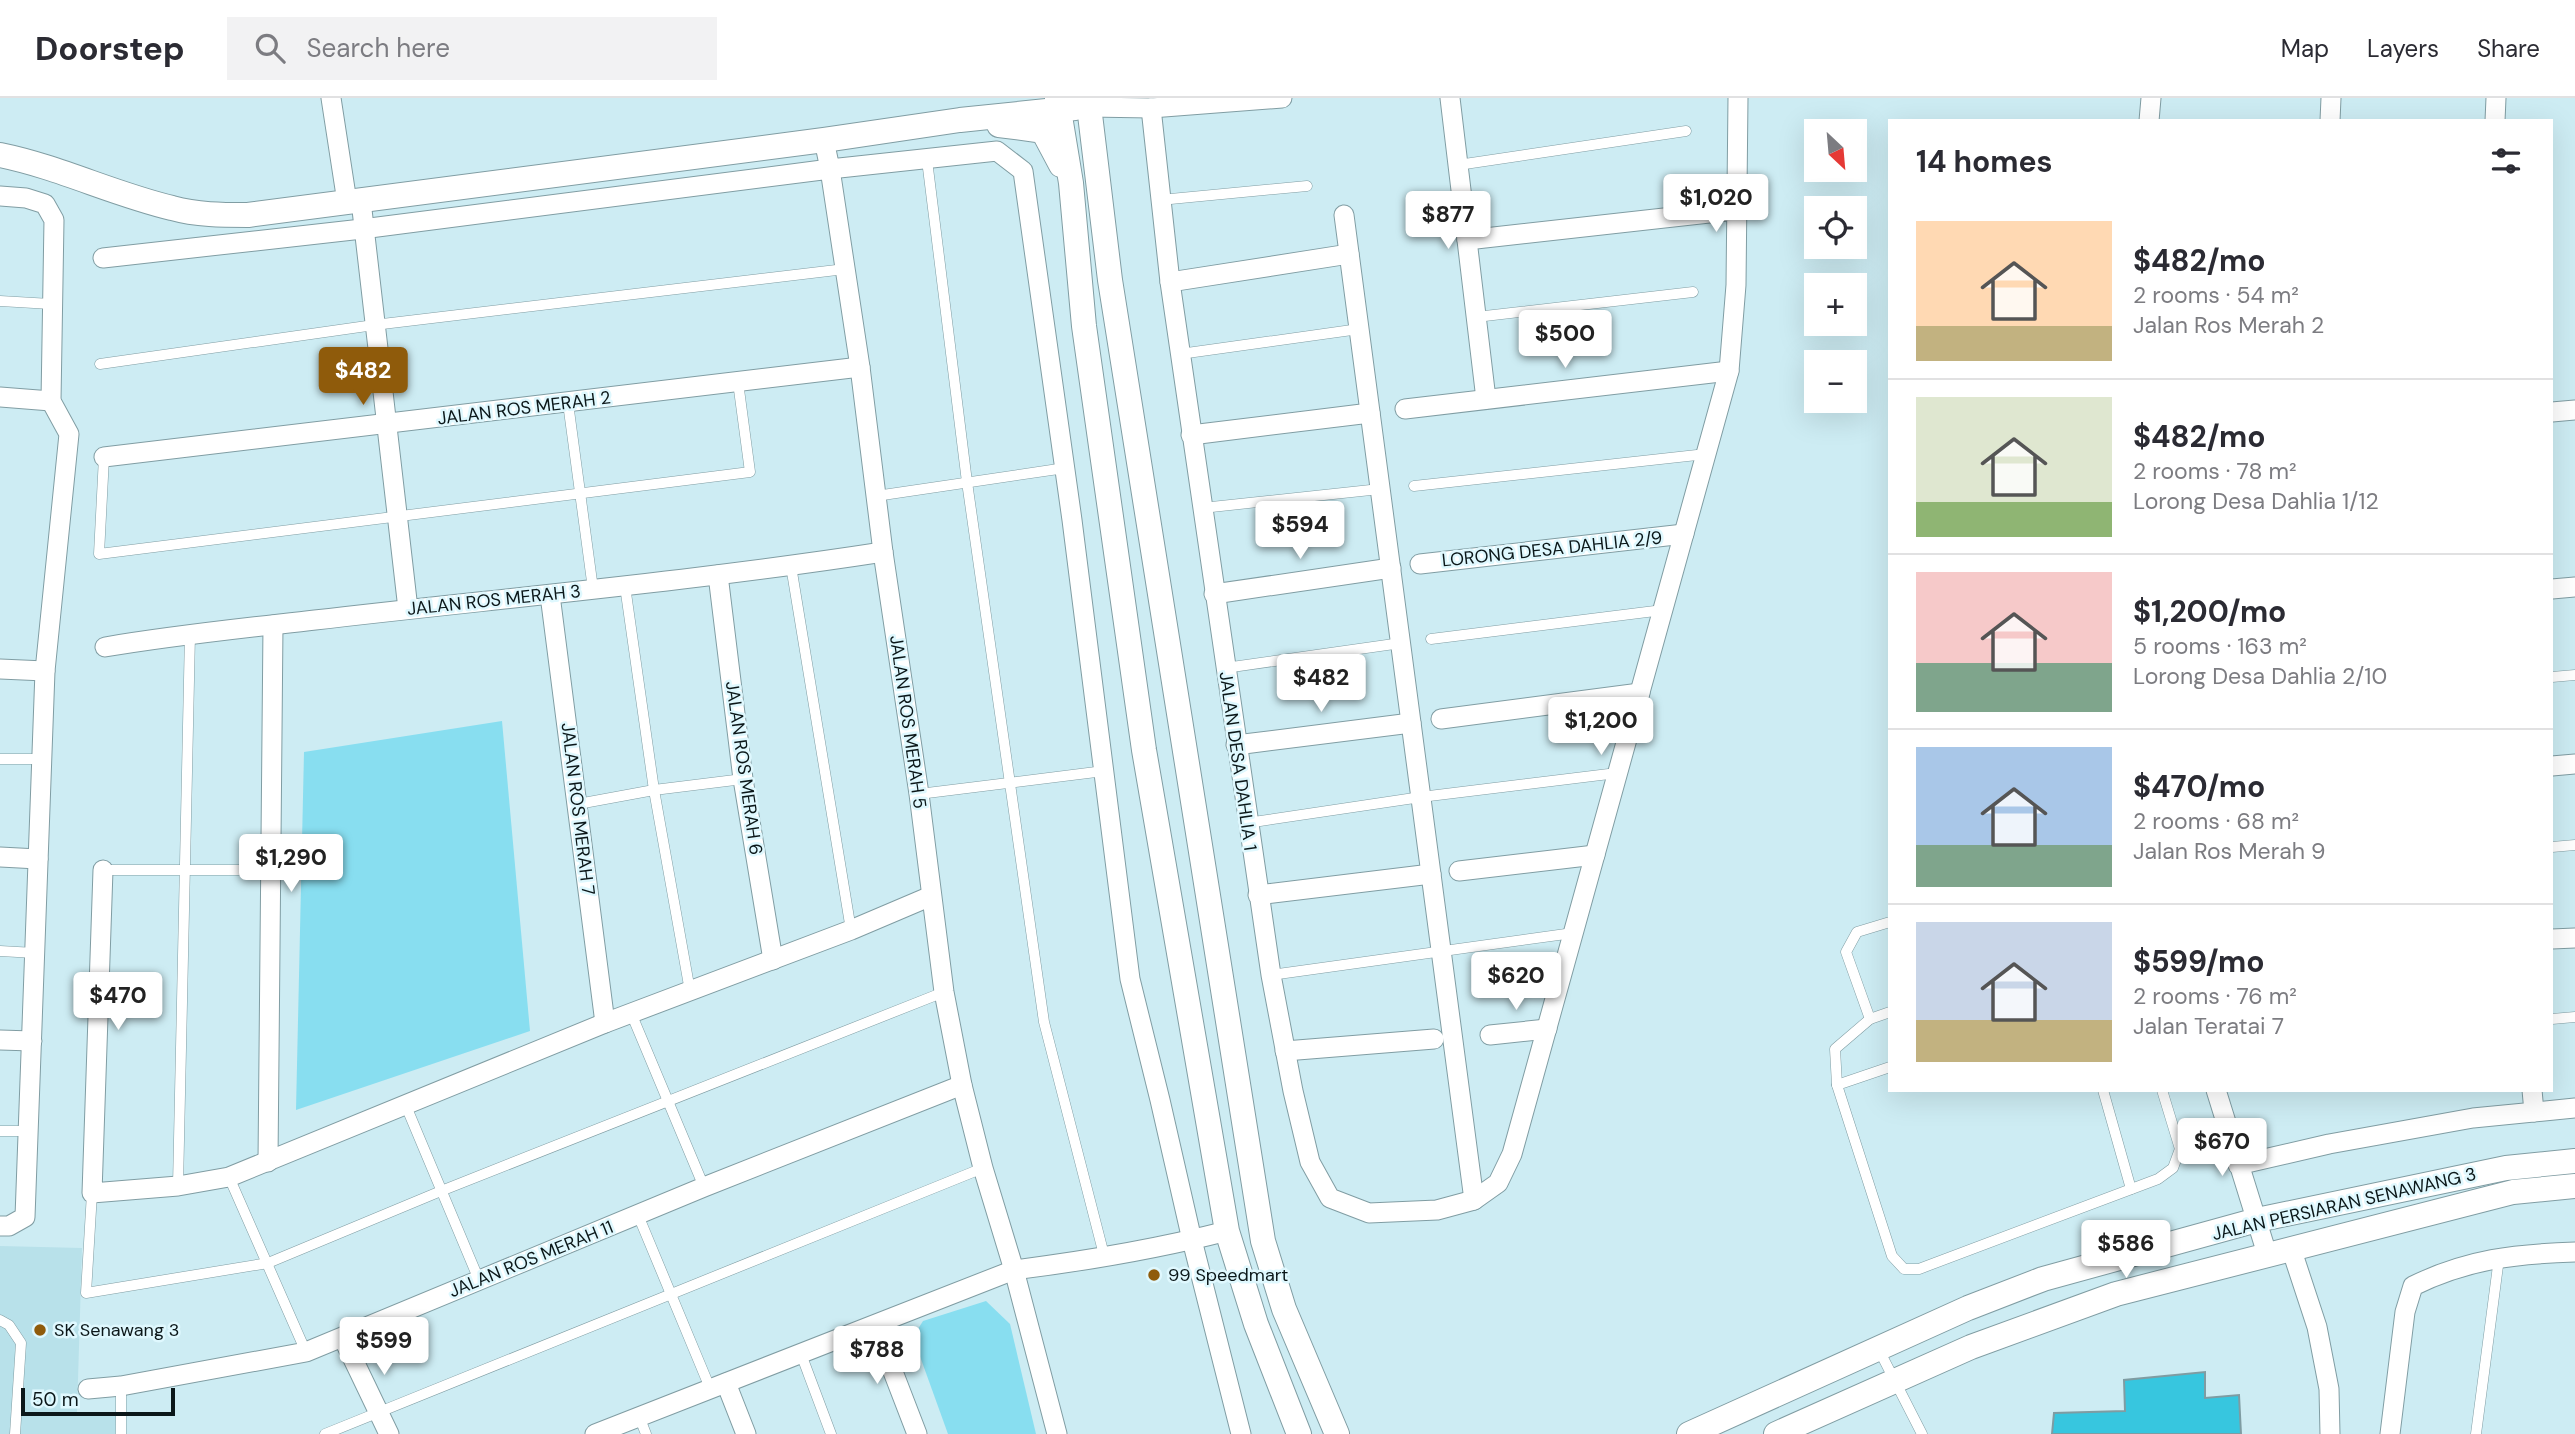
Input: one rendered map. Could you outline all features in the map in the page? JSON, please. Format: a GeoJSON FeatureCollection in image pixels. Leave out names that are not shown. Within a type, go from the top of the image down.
{"type":"FeatureCollection","features":[{"type":"Feature","properties":{"kind":"street"},"geometry":{"type":"LineString","coordinates":[[331,98],[362,229],[408,609]]}},
{"type":"Feature","properties":{"kind":"street"},"geometry":{"type":"LineString","coordinates":[[960,120],[990,98]]}},
{"type":"Feature","properties":{"kind":"street"},"geometry":{"type":"LineString","coordinates":[[0,155],[73,175],[172,209],[210,215],[247,215],[824,141],[1058,103],[1160,104],[1282,98]]}},
{"type":"Feature","properties":{"kind":"street"},"geometry":{"type":"LineString","coordinates":[[1450,98],[1486,400]]}},
{"type":"Feature","properties":{"kind":"street","name":"JALAN DESA DAHLIA 1"},"geometry":{"type":"LineString","coordinates":[[1160,104],[1159,200],[1247,823],[1285,1051],[1310,1162],[1330,1198],[1369,1213],[1437,1210],[1474,1200],[1498,1183],[1512,1154],[1729,371],[1736,285],[1738,98]]}},
{"type":"Feature","properties":{"kind":"street"},"geometry":{"type":"LineString","coordinates":[[2149,119],[2151,98]]}},
{"type":"Feature","properties":{"kind":"street"},"geometry":{"type":"LineString","coordinates":[[2330,119],[2331,98]]}},
{"type":"Feature","properties":{"kind":"street"},"geometry":{"type":"LineString","coordinates":[[2495,119],[2496,98]]}},
{"type":"Feature","properties":{"kind":"street"},"geometry":{"type":"LineString","coordinates":[[1089,102],[1110,280],[1263,1241],[1284,1309],[1337,1434]]}},
{"type":"Feature","properties":{"kind":"street"},"geometry":{"type":"LineString","coordinates":[[1058,103],[1071,183],[1084,326],[1142,737],[1227,1231],[1256,1324],[1298,1434]]}},
{"type":"Feature","properties":{"kind":"street"},"geometry":{"type":"LineString","coordinates":[[960,120],[1044,133],[1071,183]]}},
{"type":"Feature","properties":{"kind":"street","name":"JALAN ROS MERAH 5"},"geometry":{"type":"LineString","coordinates":[[824,141],[860,367],[944,992],[982,1168],[1014,1269],[1058,1434]]}},
{"type":"Feature","properties":{"kind":"street"},"geometry":{"type":"LineString","coordinates":[[103,258],[997,151],[1023,172],[1065,468],[1130,979],[1241,1434]]}},
{"type":"Feature","properties":{"kind":"street"},"geometry":{"type":"LineString","coordinates":[[0,196],[26,198],[45,204],[54,220],[51,401],[69,434],[45,671],[25,1217],[9,1226],[0,1226]]}},
{"type":"Feature","properties":{"kind":"street"},"geometry":{"type":"LineString","coordinates":[[1467,240],[1736,211]]}},
{"type":"Feature","properties":{"kind":"street"},"geometry":{"type":"LineString","coordinates":[[1344,215],[1474,1200]]}},
{"type":"Feature","properties":{"kind":"street"},"geometry":{"type":"LineString","coordinates":[[1170,282],[1349,254]]}},
{"type":"Feature","properties":{"kind":"street","name":"JALAN ROS MERAH 2"},"geometry":{"type":"LineString","coordinates":[[104,457],[860,367]]}},
{"type":"Feature","properties":{"kind":"street"},"geometry":{"type":"LineString","coordinates":[[1405,409],[1729,371]]}},
{"type":"Feature","properties":{"kind":"street"},"geometry":{"type":"LineString","coordinates":[[0,397],[51,401]]}},
{"type":"Feature","properties":{"kind":"street"},"geometry":{"type":"LineString","coordinates":[[2553,412],[2575,410]]}},
{"type":"Feature","properties":{"kind":"street"},"geometry":{"type":"LineString","coordinates":[[1191,435],[1370,413]]}},
{"type":"Feature","properties":{"kind":"street","name":"LORONG DESA DAHLIA 2/9"},"geometry":{"type":"LineString","coordinates":[[1420,564],[1684,534]]}},
{"type":"Feature","properties":{"kind":"street","name":"JALAN ROS MERAH 3"},"geometry":{"type":"LineString","coordinates":[[105,647],[190,633],[550,595],[791,566],[883,552]]}},
{"type":"Feature","properties":{"kind":"street"},"geometry":{"type":"LineString","coordinates":[[1214,594],[1391,568]]}},
{"type":"Feature","properties":{"kind":"street","name":"JALAN ROS MERAH 6"},"geometry":{"type":"LineString","coordinates":[[718,575],[743,779],[773,960]]}},
{"type":"Feature","properties":{"kind":"street"},"geometry":{"type":"LineString","coordinates":[[2553,589],[2575,587]]}},
{"type":"Feature","properties":{"kind":"street","name":"JALAN ROS MERAH 7"},"geometry":{"type":"LineString","coordinates":[[550,595],[606,1023]]}},
{"type":"Feature","properties":{"kind":"street"},"geometry":{"type":"LineString","coordinates":[[268,1163],[274,625]]}},
{"type":"Feature","properties":{"kind":"street"},"geometry":{"type":"LineString","coordinates":[[0,669],[45,671]]}},
{"type":"Feature","properties":{"kind":"street"},"geometry":{"type":"LineString","coordinates":[[1441,719],[1640,693]]}},
{"type":"Feature","properties":{"kind":"street"},"geometry":{"type":"LineString","coordinates":[[1236,745],[1411,723]]}},
{"type":"Feature","properties":{"kind":"street"},"geometry":{"type":"LineString","coordinates":[[2553,766],[2575,764]]}},
{"type":"Feature","properties":{"kind":"street"},"geometry":{"type":"LineString","coordinates":[[1460,871],[1595,855]]}},
{"type":"Feature","properties":{"kind":"street"},"geometry":{"type":"LineString","coordinates":[[0,857],[38,859]]}},
{"type":"Feature","properties":{"kind":"street"},"geometry":{"type":"LineString","coordinates":[[103,870],[92,1193],[178,1186],[229,1177],[606,1023],[851,930],[931,896]]}},
{"type":"Feature","properties":{"kind":"street"},"geometry":{"type":"LineString","coordinates":[[1258,895],[1431,874]]}},
{"type":"Feature","properties":{"kind":"street"},"geometry":{"type":"LineString","coordinates":[[2553,939],[2575,937]]}},
{"type":"Feature","properties":{"kind":"street"},"geometry":{"type":"LineString","coordinates":[[1490,1035],[1547,1029]]}},
{"type":"Feature","properties":{"kind":"street"},"geometry":{"type":"LineString","coordinates":[[1285,1051],[1434,1039]]}},
{"type":"Feature","properties":{"kind":"street"},"geometry":{"type":"LineString","coordinates":[[0,1040],[32,1041]]}},
{"type":"Feature","properties":{"kind":"street","name":"JALAN ROS MERAH 11"},"geometry":{"type":"LineString","coordinates":[[88,1389],[121,1386],[306,1352],[704,1187],[962,1085]]}},
{"type":"Feature","properties":{"kind":"street"},"geometry":{"type":"LineString","coordinates":[[2217,1092],[2257,1220],[2279,1251],[2317,1327],[2329,1389],[2330,1434]]}},
{"type":"Feature","properties":{"kind":"street"},"geometry":{"type":"LineString","coordinates":[[2532,1092],[2534,1112]]}},
{"type":"Feature","properties":{"kind":"street"},"geometry":{"type":"LineString","coordinates":[[2238,1164],[2473,1118],[2575,1108]]}},
{"type":"Feature","properties":{"kind":"street","name":"JALAN PERSIARAN SENAWANG 3"},"geometry":{"type":"LineString","coordinates":[[1689,1434],[1968,1308],[2043,1279],[2257,1220],[2506,1168],[2575,1161]]}},
{"type":"Feature","properties":{"kind":"street","name":"JALAN PERSIARAN SENAWANG 3"},"geometry":{"type":"LineString","coordinates":[[1776,1434],[1971,1347],[2116,1294],[2513,1192],[2575,1186]]}},
{"type":"Feature","properties":{"kind":"street"},"geometry":{"type":"LineString","coordinates":[[595,1434],[642,1425],[718,1386],[1014,1269],[1057,1265],[1227,1231]]}},
{"type":"Feature","properties":{"kind":"street"},"geometry":{"type":"LineString","coordinates":[[2390,1434],[2405,1312],[2413,1286],[2445,1270],[2518,1254],[2575,1252]]}},
{"type":"Feature","properties":{"kind":"street"},"geometry":{"type":"LineString","coordinates":[[875,1325],[917,1434]]}},
{"type":"Feature","properties":{"kind":"street"},"geometry":{"type":"LineString","coordinates":[[343,1338],[389,1434]]}},
{"type":"Feature","properties":{"kind":"street"},"geometry":{"type":"LineString","coordinates":[[718,1386],[746,1434]]}},
{"type":"Feature","properties":{"kind":"lane"},"geometry":{"type":"LineString","coordinates":[[1458,165],[1686,131]]}},
{"type":"Feature","properties":{"kind":"lane"},"geometry":{"type":"LineString","coordinates":[[927,160],[967,482],[1044,1022],[1104,1255]]}},
{"type":"Feature","properties":{"kind":"lane"},"geometry":{"type":"LineString","coordinates":[[1159,200],[1307,186]]}},
{"type":"Feature","properties":{"kind":"lane"},"geometry":{"type":"LineString","coordinates":[[100,364],[374,325],[845,269]]}},
{"type":"Feature","properties":{"kind":"lane"},"geometry":{"type":"LineString","coordinates":[[1476,317],[1693,292]]}},
{"type":"Feature","properties":{"kind":"lane"},"geometry":{"type":"LineString","coordinates":[[0,300],[51,304]]}},
{"type":"Feature","properties":{"kind":"lane"},"geometry":{"type":"LineString","coordinates":[[1180,354],[1359,329]]}},
{"type":"Feature","properties":{"kind":"lane"},"geometry":{"type":"LineString","coordinates":[[104,457],[99,554],[750,472],[738,382]]}},
{"type":"Feature","properties":{"kind":"lane"},"geometry":{"type":"LineString","coordinates":[[568,403],[593,589]]}},
{"type":"Feature","properties":{"kind":"lane"},"geometry":{"type":"LineString","coordinates":[[1414,486],[1706,454]]}},
{"type":"Feature","properties":{"kind":"lane"},"geometry":{"type":"LineString","coordinates":[[876,496],[1065,468]]}},
{"type":"Feature","properties":{"kind":"lane"},"geometry":{"type":"LineString","coordinates":[[1202,509],[1380,489]]}},
{"type":"Feature","properties":{"kind":"lane"},"geometry":{"type":"LineString","coordinates":[[791,566],[851,930]]}},
{"type":"Feature","properties":{"kind":"lane"},"geometry":{"type":"LineString","coordinates":[[625,586],[654,790],[690,991]]}},
{"type":"Feature","properties":{"kind":"lane"},"geometry":{"type":"LineString","coordinates":[[1431,639],[1663,610]]}},
{"type":"Feature","properties":{"kind":"lane"},"geometry":{"type":"LineString","coordinates":[[178,1186],[190,633]]}},
{"type":"Feature","properties":{"kind":"lane"},"geometry":{"type":"LineString","coordinates":[[1225,668],[1401,643]]}},
{"type":"Feature","properties":{"kind":"lane"},"geometry":{"type":"LineString","coordinates":[[2553,677],[2575,675]]}},
{"type":"Feature","properties":{"kind":"lane"},"geometry":{"type":"LineString","coordinates":[[0,758],[41,759]]}},
{"type":"Feature","properties":{"kind":"lane"},"geometry":{"type":"LineString","coordinates":[[919,794],[1105,771]]}},
{"type":"Feature","properties":{"kind":"lane"},"geometry":{"type":"LineString","coordinates":[[1247,823],[1421,797],[1618,773]]}},
{"type":"Feature","properties":{"kind":"lane"},"geometry":{"type":"LineString","coordinates":[[578,804],[654,790],[743,779]]}},
{"type":"Feature","properties":{"kind":"lane"},"geometry":{"type":"LineString","coordinates":[[2553,847],[2575,845]]}},
{"type":"Feature","properties":{"kind":"lane"},"geometry":{"type":"LineString","coordinates":[[103,870],[271,870]]}},
{"type":"Feature","properties":{"kind":"lane"},"geometry":{"type":"LineString","coordinates":[[1870,1019],[1846,952],[1857,932],[1888,923]]}},
{"type":"Feature","properties":{"kind":"lane"},"geometry":{"type":"LineString","coordinates":[[1271,975],[1573,933]]}},
{"type":"Feature","properties":{"kind":"lane"},"geometry":{"type":"LineString","coordinates":[[0,951],[35,953]]}},
{"type":"Feature","properties":{"kind":"lane"},"geometry":{"type":"LineString","coordinates":[[92,1193],[86,1293],[268,1263],[441,1191],[944,992]]}},
{"type":"Feature","properties":{"kind":"lane"},"geometry":{"type":"LineString","coordinates":[[631,1013],[704,1187]]}},
{"type":"Feature","properties":{"kind":"lane"},"geometry":{"type":"LineString","coordinates":[[1888,1013],[1870,1019],[1835,1049],[1837,1084],[1892,1256],[1904,1269],[1919,1269],[2158,1179],[2173,1168],[2180,1149],[2163,1092]]}},
{"type":"Feature","properties":{"kind":"lane"},"geometry":{"type":"LineString","coordinates":[[2553,1019],[2575,1017]]}},
{"type":"Feature","properties":{"kind":"lane"},"geometry":{"type":"LineString","coordinates":[[1837,1084],[1888,1068]]}},
{"type":"Feature","properties":{"kind":"lane"},"geometry":{"type":"LineString","coordinates":[[2105,1092],[2131,1189]]}},
{"type":"Feature","properties":{"kind":"lane"},"geometry":{"type":"LineString","coordinates":[[406,1106],[479,1280]]}},
{"type":"Feature","properties":{"kind":"lane"},"geometry":{"type":"LineString","coordinates":[[0,1131],[29,1131]]}},
{"type":"Feature","properties":{"kind":"lane"},"geometry":{"type":"LineString","coordinates":[[325,1434],[982,1168]]}},
{"type":"Feature","properties":{"kind":"lane"},"geometry":{"type":"LineString","coordinates":[[229,1177],[306,1352]]}},
{"type":"Feature","properties":{"kind":"lane"},"geometry":{"type":"LineString","coordinates":[[638,1215],[671,1293],[718,1386]]}},
{"type":"Feature","properties":{"kind":"lane"},"geometry":{"type":"LineString","coordinates":[[2476,1434],[2499,1258]]}},
{"type":"Feature","properties":{"kind":"lane"},"geometry":{"type":"LineString","coordinates":[[0,1320],[9,1325],[21,1343],[15,1434]]}},
{"type":"Feature","properties":{"kind":"lane"},"geometry":{"type":"LineString","coordinates":[[1878,1348],[1922,1434]]}},
{"type":"Feature","properties":{"kind":"lane"},"geometry":{"type":"LineString","coordinates":[[801,1354],[831,1434]]}},
{"type":"Feature","properties":{"kind":"lane"},"geometry":{"type":"LineString","coordinates":[[121,1386],[121,1434]]}},
{"type":"Feature","properties":{"kind":"shaded area"},"geometry":{"type":"Polygon","coordinates":[[[502,721],[530,1031],[296,1110],[304,752],[502,721]]]}},
{"type":"Feature","properties":{"kind":"shaded area","name":"SK Senawang 3"},"geometry":{"type":"Polygon","coordinates":[[[0,1246],[82,1248],[77,1413],[116,1413],[115,1434],[0,1434],[0,1246]]]}},
{"type":"Feature","properties":{"kind":"shaded area"},"geometry":{"type":"Polygon","coordinates":[[[986,1301],[1010,1324],[1036,1434],[948,1434],[913,1337],[923,1321],[986,1301]]]}},
{"type":"Feature","properties":{"kind":"building"},"geometry":{"type":"Polygon","coordinates":[[[2205,1372],[2205,1398],[2239,1395],[2241,1434],[2052,1434],[2054,1413],[2125,1411],[2124,1380],[2205,1372]]]}},
{"type":"Feature","properties":{"kind":"place","name":"99 Speedmart"},"geometry":{"type":"Point","coordinates":[1154,1275]}},
{"type":"Feature","properties":{"kind":"place","name":"SK Senawang 3"},"geometry":{"type":"Point","coordinates":[40,1330]}}]}
